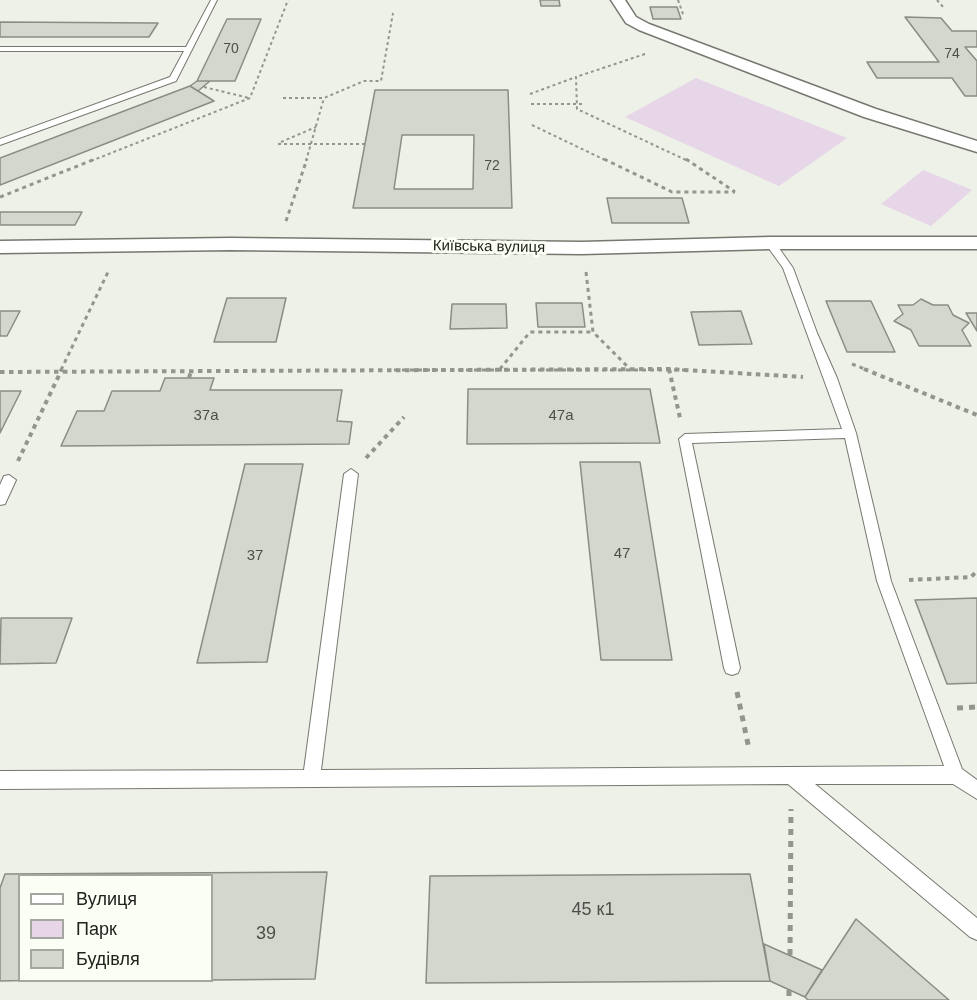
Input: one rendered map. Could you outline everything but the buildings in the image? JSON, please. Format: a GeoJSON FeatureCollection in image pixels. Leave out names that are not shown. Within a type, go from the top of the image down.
{"type":"FeatureCollection","features":[{"type":"Feature","properties":{"kind":"street"},"geometry":{"type":"LineString","coordinates":[[618,0],[632,20],[644,27],[870,113],[977,147]]}},
{"type":"Feature","properties":{"kind":"street","name":"Київська вулиця"},"geometry":{"type":"LineString","coordinates":[[0,247],[278,245],[582,248],[770,243],[977,243]]}},
{"type":"Feature","properties":{"kind":"lane"},"geometry":{"type":"LineString","coordinates":[[0,142],[173,79],[214,0]]}},
{"type":"Feature","properties":{"kind":"lane"},"geometry":{"type":"LineString","coordinates":[[0,49],[189,49]]}},
{"type":"Feature","properties":{"kind":"lane"},"geometry":{"type":"LineString","coordinates":[[770,243],[788,268],[811,333],[831,378],[850,433],[884,581],[956,775]]}},
{"type":"Feature","properties":{"kind":"lane"},"geometry":{"type":"LineString","coordinates":[[732,668],[685,439],[850,433]]}},
{"type":"Feature","properties":{"kind":"lane"},"geometry":{"type":"LineString","coordinates":[[311,779],[351,474]]}},
{"type":"Feature","properties":{"kind":"lane"},"geometry":{"type":"LineString","coordinates":[[0,500],[9,480]]}},
{"type":"Feature","properties":{"kind":"lane"},"geometry":{"type":"LineString","coordinates":[[0,780],[956,775],[977,789]]}},
{"type":"Feature","properties":{"kind":"lane"},"geometry":{"type":"LineString","coordinates":[[792,776],[977,930]]}},
{"type":"Feature","properties":{"kind":"path"},"geometry":{"type":"LineString","coordinates":[[0,197],[250,98],[288,0]]}},
{"type":"Feature","properties":{"kind":"path"},"geometry":{"type":"LineString","coordinates":[[937,0],[944,8]]}},
{"type":"Feature","properties":{"kind":"path"},"geometry":{"type":"LineString","coordinates":[[283,98],[324,98],[364,81],[381,81],[393,13]]}},
{"type":"Feature","properties":{"kind":"path"},"geometry":{"type":"LineString","coordinates":[[530,94],[645,54]]}},
{"type":"Feature","properties":{"kind":"path"},"geometry":{"type":"LineString","coordinates":[[532,125],[672,192],[735,192],[684,158],[577,109],[576,77]]}},
{"type":"Feature","properties":{"kind":"path"},"geometry":{"type":"LineString","coordinates":[[204,87],[250,98]]}},
{"type":"Feature","properties":{"kind":"path"},"geometry":{"type":"LineString","coordinates":[[278,245],[312,144],[324,98]]}},
{"type":"Feature","properties":{"kind":"path"},"geometry":{"type":"LineString","coordinates":[[531,104],[582,104]]}},
{"type":"Feature","properties":{"kind":"path"},"geometry":{"type":"LineString","coordinates":[[316,127],[278,144],[365,144]]}},
{"type":"Feature","properties":{"kind":"path"},"geometry":{"type":"LineString","coordinates":[[582,248],[593,332],[630,369]]}},
{"type":"Feature","properties":{"kind":"path"},"geometry":{"type":"LineString","coordinates":[[9,480],[110,268]]}},
{"type":"Feature","properties":{"kind":"path"},"geometry":{"type":"LineString","coordinates":[[500,370],[530,332],[593,332]]}},
{"type":"Feature","properties":{"kind":"path"},"geometry":{"type":"LineString","coordinates":[[857,368],[977,415]]}},
{"type":"Feature","properties":{"kind":"path"},"geometry":{"type":"LineString","coordinates":[[0,372],[669,369],[831,378]]}},
{"type":"Feature","properties":{"kind":"path"},"geometry":{"type":"LineString","coordinates":[[669,369],[685,439]]}},
{"type":"Feature","properties":{"kind":"path"},"geometry":{"type":"LineString","coordinates":[[189,378],[191,371]]}},
{"type":"Feature","properties":{"kind":"path"},"geometry":{"type":"LineString","coordinates":[[351,474],[404,417]]}},
{"type":"Feature","properties":{"kind":"path"},"geometry":{"type":"LineString","coordinates":[[884,581],[971,577],[977,570]]}},
{"type":"Feature","properties":{"kind":"path"},"geometry":{"type":"LineString","coordinates":[[732,668],[755,776]]}},
{"type":"Feature","properties":{"kind":"path"},"geometry":{"type":"LineString","coordinates":[[790,955],[792,776]]}},
{"type":"Feature","properties":{"kind":"path"},"geometry":{"type":"LineString","coordinates":[[789,990],[789,1000]]}},
{"type":"Feature","properties":{"kind":"green space"},"geometry":{"type":"Polygon","coordinates":[[[696,78],[847,138],[779,186],[625,117],[696,78]]]}},
{"type":"Feature","properties":{"kind":"green space"},"geometry":{"type":"Polygon","coordinates":[[[923,170],[972,190],[931,226],[881,204],[923,170]]]}}]}
